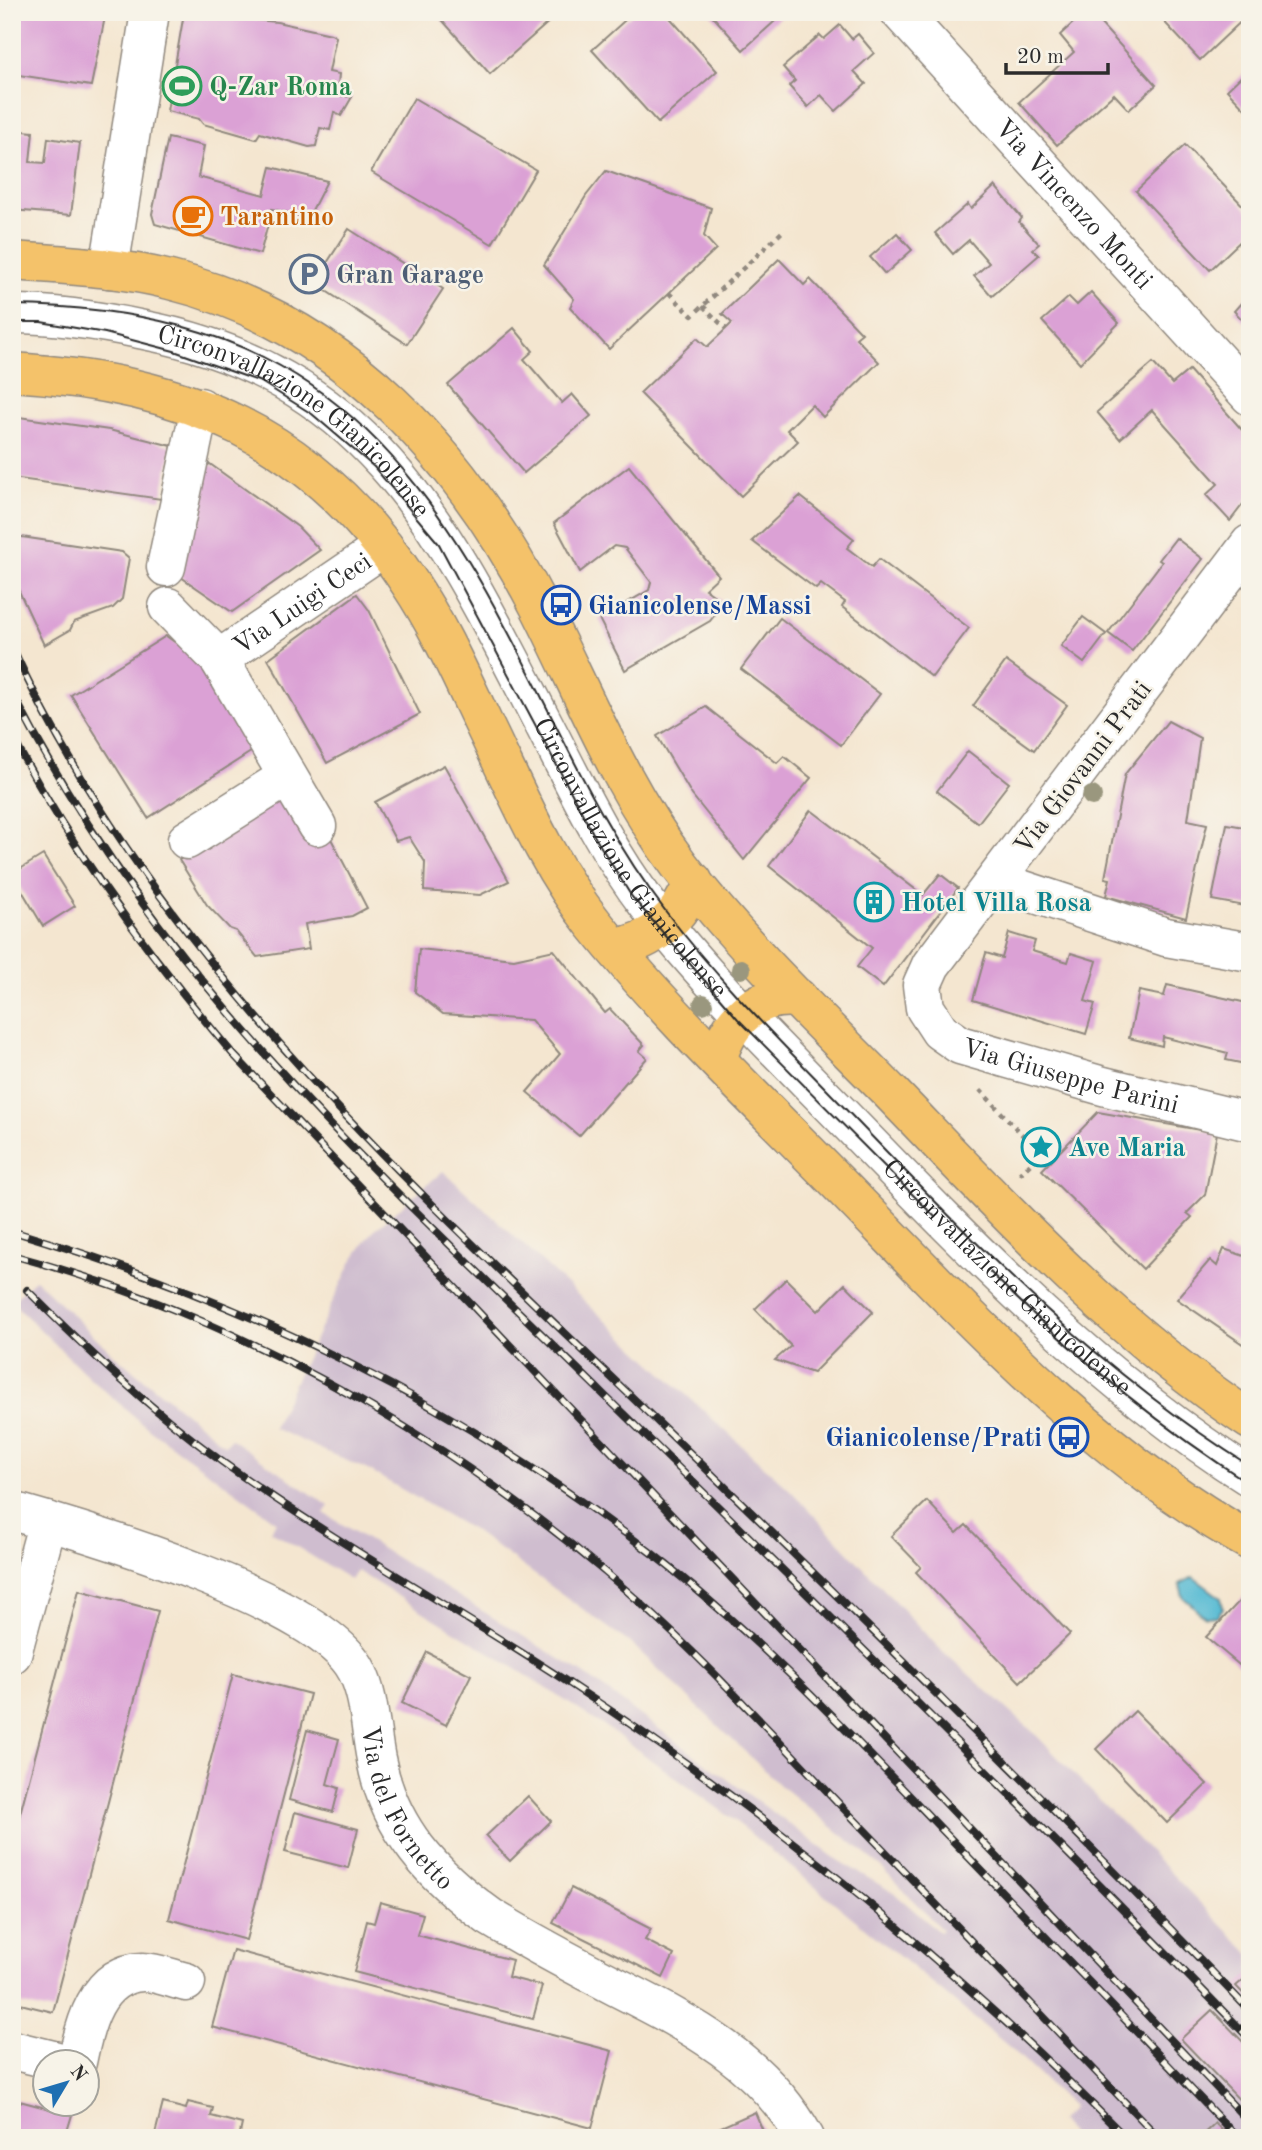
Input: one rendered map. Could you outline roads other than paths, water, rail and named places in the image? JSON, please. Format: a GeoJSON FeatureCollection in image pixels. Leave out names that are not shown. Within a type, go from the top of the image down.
{"type":"FeatureCollection","features":[{"type":"Feature","properties":{"kind":"main road","name":"Circonvallazione Gianicolense"},"geometry":{"type":"LineString","coordinates":[[12,261],[110,270],[196,287],[283,324],[343,360],[420,430],[467,489],[507,549],[633,794],[693,881],[798,998],[1042,1248],[1156,1350],[1250,1420]]}},
{"type":"Feature","properties":{"kind":"main road","name":"Circonvallazione Gianicolense"},"geometry":{"type":"LineString","coordinates":[[12,372],[103,380],[200,407],[252,432],[298,461],[340,497],[411,583],[554,866],[582,908],[615,948],[717,1059],[976,1320],[1070,1408],[1150,1475],[1250,1541]]}},
{"type":"Feature","properties":{"kind":"main road"},"geometry":{"type":"LineString","coordinates":[[615,948],[642,941],[665,925],[682,906],[693,881]]}},
{"type":"Feature","properties":{"kind":"main road"},"geometry":{"type":"LineString","coordinates":[[717,1059],[727,1034],[743,1014],[771,997],[798,998]]}},
{"type":"Feature","properties":{"kind":"street"},"geometry":{"type":"LineString","coordinates":[[110,270],[150,12]]}},
{"type":"Feature","properties":{"kind":"street","name":"Via Vincenzo Monti"},"geometry":{"type":"LineString","coordinates":[[900,12],[1250,396]]}},
{"type":"Feature","properties":{"kind":"street","name":"Circonvallazione Gianicolense"},"geometry":{"type":"LineString","coordinates":[[12,314],[106,322],[203,344],[241,357],[289,381],[341,418],[385,461],[449,546],[489,616],[589,810],[625,871],[665,925],[743,1014],[947,1223],[1059,1331],[1166,1417],[1250,1477]]}},
{"type":"Feature","properties":{"kind":"street"},"geometry":{"type":"LineString","coordinates":[[166,567],[200,407]]}},
{"type":"Feature","properties":{"kind":"street","name":"Via Giovanni Prati"},"geometry":{"type":"LineString","coordinates":[[922,992],[931,965],[1250,544]]}},
{"type":"Feature","properties":{"kind":"street","name":"Via Luigi Ceci"},"geometry":{"type":"LineString","coordinates":[[219,659],[384,547]]}},
{"type":"Feature","properties":{"kind":"street"},"geometry":{"type":"LineString","coordinates":[[168,607],[219,659],[317,826]]}},
{"type":"Feature","properties":{"kind":"street"},"geometry":{"type":"LineString","coordinates":[[187,840],[287,777]]}},
{"type":"Feature","properties":{"kind":"street"},"geometry":{"type":"LineString","coordinates":[[996,881],[1166,936],[1250,953]]}},
{"type":"Feature","properties":{"kind":"street","name":"Via Giuseppe Parini"},"geometry":{"type":"LineString","coordinates":[[922,992],[925,1008],[932,1022],[949,1038],[971,1049],[1103,1086],[1250,1122]]}},
{"type":"Feature","properties":{"kind":"street"},"geometry":{"type":"LineString","coordinates":[[12,1654],[30,1516]]}},
{"type":"Feature","properties":{"kind":"street","name":"Via del Fornetto"},"geometry":{"type":"LineString","coordinates":[[30,1516],[228,1584],[335,1643],[351,1661],[362,1684],[384,1795],[419,1855],[457,1892],[490,1917],[718,2042],[768,2085],[785,2104],[805,2138]]}},
{"type":"Feature","properties":{"kind":"street"},"geometry":{"type":"LineString","coordinates":[[80,2048],[85,2022],[100,1996],[118,1979],[142,1972],[186,1982]]}},
{"type":"Feature","properties":{"kind":"street"},"geometry":{"type":"LineString","coordinates":[[12,2050],[32,2055]]}},
{"type":"Feature","properties":{"kind":"water"},"geometry":{"type":"Polygon","coordinates":[[[1193,1577],[1221,1598],[1223,1608],[1217,1616],[1205,1617],[1183,1597],[1180,1584],[1193,1577]]]}},
{"type":"Feature","properties":{"kind":"tram line"},"geometry":{"type":"LineString","coordinates":[[12,305],[102,311],[181,326],[250,351],[312,386],[366,430],[416,486],[462,551],[506,628],[580,774],[620,845],[667,913],[712,968],[949,1216],[1043,1306],[1142,1390],[1250,1466]]}},
{"type":"Feature","properties":{"kind":"tram line"},"geometry":{"type":"LineString","coordinates":[[12,322],[41,322],[105,333],[174,351],[261,382],[312,414],[374,467],[439,544],[596,839],[632,897],[738,1019],[935,1217]]}},
{"type":"Feature","properties":{"kind":"tram line"},"geometry":{"type":"LineString","coordinates":[[990,1272],[1114,1385],[1180,1436],[1250,1484]]}},
{"type":"Feature","properties":{"kind":"railway"},"geometry":{"type":"LineString","coordinates":[[12,647],[71,761],[140,868],[217,969],[300,1066],[479,1250],[1033,1789],[1250,2011]]}},
{"type":"Feature","properties":{"kind":"railway"},"geometry":{"type":"LineString","coordinates":[[12,692],[70,796],[134,892],[203,982],[278,1068],[436,1231],[929,1714],[1250,2039]]}},
{"type":"Feature","properties":{"kind":"railway"},"geometry":{"type":"LineString","coordinates":[[12,736],[60,820],[113,900],[141,940],[232,1053],[1250,2123]]}},
{"type":"Feature","properties":{"kind":"railway"},"geometry":{"type":"LineString","coordinates":[[12,1231],[185,1290],[349,1363],[428,1405],[505,1451],[654,1555],[733,1621],[808,1692],[1238,2138]]}},
{"type":"Feature","properties":{"kind":"railway"},"geometry":{"type":"LineString","coordinates":[[12,1255],[173,1309],[251,1343],[400,1424],[471,1470],[540,1520],[606,1573],[700,1659],[1159,2138]]}},
{"type":"Feature","properties":{"kind":"railway"},"geometry":{"type":"LineString","coordinates":[[27,1290],[121,1379],[221,1461],[308,1520],[575,1687],[649,1737],[792,1842],[930,1955],[1062,2075],[1126,2138]]}},
{"type":"Feature","properties":{"kind":"place","name":"Q-Zar Roma"},"geometry":{"type":"Point","coordinates":[182,86]}},
{"type":"Feature","properties":{"kind":"place","name":"Tarantino"},"geometry":{"type":"Point","coordinates":[193,216]}},
{"type":"Feature","properties":{"kind":"place","name":"Gran Garage"},"geometry":{"type":"Point","coordinates":[309,274]}},
{"type":"Feature","properties":{"kind":"place","name":"Gianicolense/Massi"},"geometry":{"type":"Point","coordinates":[561,605]}},
{"type":"Feature","properties":{"kind":"place","name":"Hotel Villa Rosa"},"geometry":{"type":"Point","coordinates":[874,902]}},
{"type":"Feature","properties":{"kind":"place","name":"Ave Maria"},"geometry":{"type":"Point","coordinates":[1041,1147]}},
{"type":"Feature","properties":{"kind":"place","name":"Gianicolense/Prati"},"geometry":{"type":"Point","coordinates":[1069,1437]}}]}
